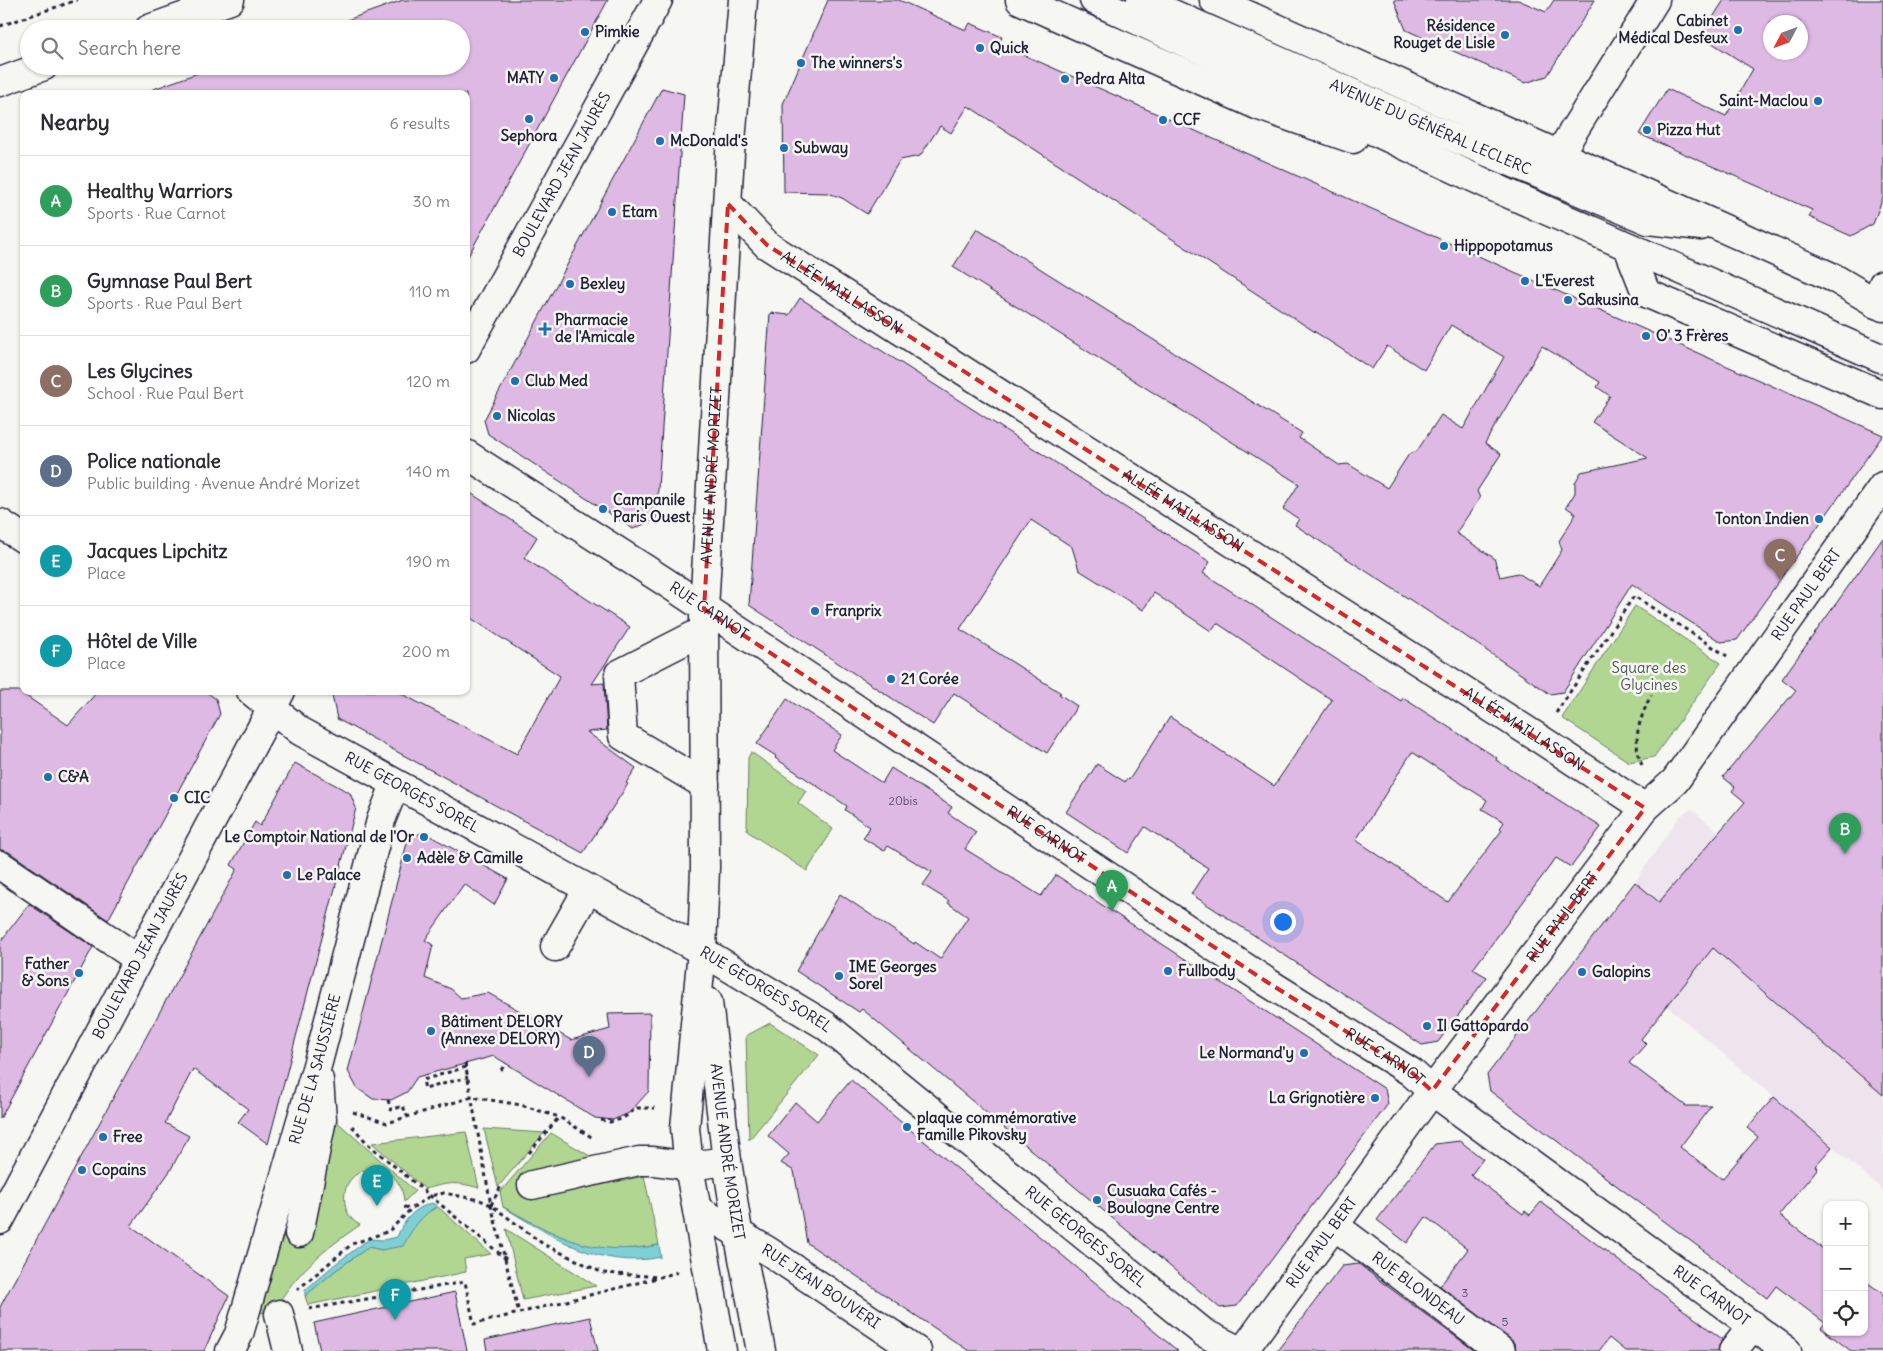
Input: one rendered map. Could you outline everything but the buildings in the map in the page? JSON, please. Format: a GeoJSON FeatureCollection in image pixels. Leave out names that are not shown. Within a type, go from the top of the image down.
{"type":"FeatureCollection","features":[{"type":"Feature","properties":{"kind":"street"},"geometry":{"type":"LineString","coordinates":[[174,20],[230,0]]}},
{"type":"Feature","properties":{"kind":"street","name":"BOULEVARD JEAN JAURÈS"},"geometry":{"type":"LineString","coordinates":[[470,342],[658,0]]}},
{"type":"Feature","properties":{"kind":"street","name":"AVENUE ANDRÉ MORIZET"},"geometry":{"type":"LineString","coordinates":[[722,1351],[689,1166],[685,1128],[702,951],[705,785],[704,619],[742,0]]}},
{"type":"Feature","properties":{"kind":"street","name":"AVENUE DU GÉNÉRAL LECLERC"},"geometry":{"type":"LineString","coordinates":[[1020,0],[1260,106],[1498,189]]}},
{"type":"Feature","properties":{"kind":"street","name":"AVENUE DU GÉNÉRAL LECLERC"},"geometry":{"type":"LineString","coordinates":[[1094,0],[1498,189],[1883,359]]}},
{"type":"Feature","properties":{"kind":"street","name":"AVENUE DU GÉNÉRAL LECLERC"},"geometry":{"type":"LineString","coordinates":[[1141,0],[1445,134],[1648,220],[1727,229]]}},
{"type":"Feature","properties":{"kind":"street"},"geometry":{"type":"LineString","coordinates":[[1202,0],[1253,49]]}},
{"type":"Feature","properties":{"kind":"street","name":"AVENUE DU GÉNÉRAL LECLERC"},"geometry":{"type":"LineString","coordinates":[[1214,0],[1881,299]]}},
{"type":"Feature","properties":{"kind":"street"},"geometry":{"type":"LineString","coordinates":[[1559,154],[1655,0]]}},
{"type":"Feature","properties":{"kind":"street"},"geometry":{"type":"LineString","coordinates":[[0,82],[20,75]]}},
{"type":"Feature","properties":{"kind":"street","name":"ALLÉE MAILLASSON"},"geometry":{"type":"LineString","coordinates":[[728,204],[767,245],[1515,722],[1645,808]]}},
{"type":"Feature","properties":{"kind":"street"},"geometry":{"type":"LineString","coordinates":[[1628,247],[1646,293],[1883,395]]}},
{"type":"Feature","properties":{"kind":"street","name":"RUE CARNOT"},"geometry":{"type":"LineString","coordinates":[[470,457],[664,581],[704,619],[1259,977],[1410,1072],[1432,1091],[1787,1351]]}},
{"type":"Feature","properties":{"kind":"street","name":"RUE PAUL BERT"},"geometry":{"type":"LineString","coordinates":[[1242,1351],[1432,1091],[1645,808],[1674,781],[1883,486]]}},
{"type":"Feature","properties":{"kind":"street"},"geometry":{"type":"LineString","coordinates":[[0,523],[20,536]]}},
{"type":"Feature","properties":{"kind":"street"},"geometry":{"type":"LineString","coordinates":[[704,619],[619,674],[622,736],[705,785]]}},
{"type":"Feature","properties":{"kind":"street","name":"RUE GEORGES SOREL"},"geometry":{"type":"LineString","coordinates":[[262,695],[276,700],[300,731],[395,785],[702,951],[825,1025],[1204,1333],[1242,1351]]}},
{"type":"Feature","properties":{"kind":"street","name":"BOULEVARD JEAN JAURÈS"},"geometry":{"type":"LineString","coordinates":[[0,1220],[276,700]]}},
{"type":"Feature","properties":{"kind":"street","name":"RUE DE LA SAUSSIÈRE"},"geometry":{"type":"LineString","coordinates":[[230,1351],[239,1334],[318,1062],[381,820],[395,785]]}},
{"type":"Feature","properties":{"kind":"street"},"geometry":{"type":"LineString","coordinates":[[0,865],[138,959]]}},
{"type":"Feature","properties":{"kind":"street"},"geometry":{"type":"LineString","coordinates":[[555,947],[588,889]]}},
{"type":"Feature","properties":{"kind":"street","name":"AVENUE ANDRÉ MORIZET"},"geometry":{"type":"LineString","coordinates":[[702,951],[727,1161],[738,1232],[761,1351]]}},
{"type":"Feature","properties":{"kind":"street"},"geometry":{"type":"LineString","coordinates":[[299,1233],[322,1119],[328,1105],[318,1062]]}},
{"type":"Feature","properties":{"kind":"street"},"geometry":{"type":"LineString","coordinates":[[532,1184],[639,1161],[689,1166],[727,1161]]}},
{"type":"Feature","properties":{"kind":"street","name":"RUE JEAN BOUVERI"},"geometry":{"type":"LineString","coordinates":[[697,1209],[738,1232],[917,1351]]}},
{"type":"Feature","properties":{"kind":"street","name":"RUE BLONDEAU"},"geometry":{"type":"LineString","coordinates":[[1335,1226],[1500,1351]]}},
{"type":"Feature","properties":{"kind":"street"},"geometry":{"type":"LineString","coordinates":[[279,1314],[288,1351]]}},
{"type":"Feature","properties":{"kind":"street"},"geometry":{"type":"LineString","coordinates":[[1733,1351],[1753,1326]]}},
{"type":"Feature","properties":{"kind":"path"},"geometry":{"type":"LineString","coordinates":[[0,26],[76,0]]}},
{"type":"Feature","properties":{"kind":"path"},"geometry":{"type":"LineString","coordinates":[[1552,720],[1634,596],[1730,658]]}},
{"type":"Feature","properties":{"kind":"path"},"geometry":{"type":"LineString","coordinates":[[1642,765],[1635,739],[1651,695]]}},
{"type":"Feature","properties":{"kind":"path"},"geometry":{"type":"LineString","coordinates":[[501,1070],[506,1063]]}},
{"type":"Feature","properties":{"kind":"path"},"geometry":{"type":"LineString","coordinates":[[468,1077],[425,1089],[422,1080],[466,1065],[491,1205],[519,1312]]}},
{"type":"Feature","properties":{"kind":"path"},"geometry":{"type":"LineString","coordinates":[[328,1105],[387,1123],[472,1097],[521,1105],[559,1117],[600,1143]]}},
{"type":"Feature","properties":{"kind":"path"},"geometry":{"type":"LineString","coordinates":[[388,1100],[391,1110],[403,1106],[407,1116]]}},
{"type":"Feature","properties":{"kind":"path"},"geometry":{"type":"LineString","coordinates":[[328,1105],[369,1145],[506,1260]]}},
{"type":"Feature","properties":{"kind":"path"},"geometry":{"type":"LineString","coordinates":[[601,1120],[610,1122],[622,1119],[637,1108],[655,1108]]}},
{"type":"Feature","properties":{"kind":"path"},"geometry":{"type":"LineString","coordinates":[[279,1314],[299,1289],[352,1244],[389,1232],[412,1208],[430,1196],[444,1193],[480,1200],[491,1205],[543,1244],[603,1273],[660,1277]]}},
{"type":"Feature","properties":{"kind":"path"},"geometry":{"type":"LineString","coordinates":[[404,1207],[412,1208]]}},
{"type":"Feature","properties":{"kind":"path"},"geometry":{"type":"LineString","coordinates":[[370,1237],[371,1230]]}},
{"type":"Feature","properties":{"kind":"path"},"geometry":{"type":"LineString","coordinates":[[279,1314],[465,1282],[474,1324],[678,1271]]}},
{"type":"Feature","properties":{"kind":"highlighted area"},"geometry":{"type":"Polygon","coordinates":[[[728,204],[767,245],[1645,808],[1432,1091],[1411,1072],[1267,982],[704,609],[728,204]]]}},
{"type":"Feature","properties":{"kind":"shaded area"},"geometry":{"type":"Polygon","coordinates":[[[1691,809],[1883,968],[1883,1190],[1590,940],[1635,882],[1679,817],[1691,809]]]}},
{"type":"Feature","properties":{"kind":"green space","name":"Square des Glycines"},"geometry":{"type":"Polygon","coordinates":[[[1635,606],[1721,663],[1654,757],[1629,762],[1562,718],[1635,606]]]}},
{"type":"Feature","properties":{"kind":"green space"},"geometry":{"type":"Polygon","coordinates":[[[751,752],[806,791],[798,803],[833,829],[807,871],[747,831],[748,758],[751,752]]]}},
{"type":"Feature","properties":{"kind":"green space"},"geometry":{"type":"Polygon","coordinates":[[[770,1023],[819,1055],[749,1140],[746,1036],[770,1023]]]}},
{"type":"Feature","properties":{"kind":"green space"},"geometry":{"type":"Polygon","coordinates":[[[334,1119],[415,1191],[404,1202],[400,1187],[393,1176],[382,1170],[371,1169],[360,1172],[351,1179],[345,1190],[345,1204],[350,1216],[360,1225],[312,1262],[292,1284],[275,1309],[254,1315],[287,1187],[334,1119]]]}},
{"type":"Feature","properties":{"kind":"green space"},"geometry":{"type":"Polygon","coordinates":[[[484,1129],[544,1133],[498,1187],[484,1129]]]}},
{"type":"Feature","properties":{"kind":"green space"},"geometry":{"type":"Polygon","coordinates":[[[466,1132],[479,1188],[464,1184],[452,1184],[425,1189],[372,1143],[466,1132]]]}},
{"type":"Feature","properties":{"kind":"green space"},"geometry":{"type":"Polygon","coordinates":[[[551,1133],[595,1159],[529,1174],[534,1199],[644,1176],[659,1245],[620,1250],[580,1244],[503,1207],[500,1192],[551,1133]]]}},
{"type":"Feature","properties":{"kind":"green space"},"geometry":{"type":"Polygon","coordinates":[[[438,1207],[491,1254],[464,1259],[466,1272],[308,1305],[305,1296],[336,1270],[369,1247],[382,1250],[412,1229],[426,1213],[438,1207]]]}},
{"type":"Feature","properties":{"kind":"green space"},"geometry":{"type":"Polygon","coordinates":[[[506,1229],[596,1286],[523,1300],[506,1229]]]}},
{"type":"Feature","properties":{"kind":"water"},"geometry":{"type":"Polygon","coordinates":[[[432,1203],[437,1206],[417,1223],[403,1246],[381,1250],[369,1247],[336,1270],[305,1296],[305,1290],[369,1239],[383,1240],[397,1237],[410,1215],[432,1203]]]}},
{"type":"Feature","properties":{"kind":"water"},"geometry":{"type":"Polygon","coordinates":[[[503,1207],[542,1228],[577,1242],[614,1248],[659,1245],[661,1257],[639,1260],[617,1259],[597,1255],[559,1239],[503,1207]]]}},
{"type":"Feature","properties":{"kind":"place","name":"Cabinet Médical Desfeux"},"geometry":{"type":"Point","coordinates":[1738,30]}},
{"type":"Feature","properties":{"kind":"place","name":"Pimkie"},"geometry":{"type":"Point","coordinates":[585,32]}},
{"type":"Feature","properties":{"kind":"place","name":"Résidence Rouget de Lisle"},"geometry":{"type":"Point","coordinates":[1505,35]}},
{"type":"Feature","properties":{"kind":"place","name":"Quick"},"geometry":{"type":"Point","coordinates":[980,48]}},
{"type":"Feature","properties":{"kind":"place","name":"The winners's"},"geometry":{"type":"Point","coordinates":[801,63]}},
{"type":"Feature","properties":{"kind":"place","name":"MATY"},"geometry":{"type":"Point","coordinates":[554,78]}},
{"type":"Feature","properties":{"kind":"place","name":"Pedra Alta"},"geometry":{"type":"Point","coordinates":[1065,79]}},
{"type":"Feature","properties":{"kind":"place","name":"Saint-Maclou"},"geometry":{"type":"Point","coordinates":[1818,101]}},
{"type":"Feature","properties":{"kind":"place","name":"Sephora"},"geometry":{"type":"Point","coordinates":[529,119]}},
{"type":"Feature","properties":{"kind":"place","name":"CCF"},"geometry":{"type":"Point","coordinates":[1163,120]}},
{"type":"Feature","properties":{"kind":"place","name":"Pizza Hut"},"geometry":{"type":"Point","coordinates":[1647,130]}},
{"type":"Feature","properties":{"kind":"place","name":"McDonald's"},"geometry":{"type":"Point","coordinates":[660,141]}},
{"type":"Feature","properties":{"kind":"place","name":"Subway"},"geometry":{"type":"Point","coordinates":[784,148]}},
{"type":"Feature","properties":{"kind":"place","name":"Etam"},"geometry":{"type":"Point","coordinates":[612,212]}},
{"type":"Feature","properties":{"kind":"place","name":"Hippopotamus"},"geometry":{"type":"Point","coordinates":[1444,246]}},
{"type":"Feature","properties":{"kind":"place","name":"L'Everest"},"geometry":{"type":"Point","coordinates":[1525,281]}},
{"type":"Feature","properties":{"kind":"place","name":"Bexley"},"geometry":{"type":"Point","coordinates":[570,284]}},
{"type":"Feature","properties":{"kind":"place","name":"Sakusina"},"geometry":{"type":"Point","coordinates":[1568,300]}},
{"type":"Feature","properties":{"kind":"place","name":"Pharmacie de l'Amicale"},"geometry":{"type":"Point","coordinates":[545,329]}},
{"type":"Feature","properties":{"kind":"place","name":"O' 3 Frères"},"geometry":{"type":"Point","coordinates":[1646,336]}},
{"type":"Feature","properties":{"kind":"place","name":"Club Med"},"geometry":{"type":"Point","coordinates":[515,381]}},
{"type":"Feature","properties":{"kind":"place","name":"Nicolas"},"geometry":{"type":"Point","coordinates":[497,416]}},
{"type":"Feature","properties":{"kind":"place","name":"Campanile Paris Ouest"},"geometry":{"type":"Point","coordinates":[603,509]}},
{"type":"Feature","properties":{"kind":"place","name":"Tonton Indien"},"geometry":{"type":"Point","coordinates":[1819,519]}},
{"type":"Feature","properties":{"kind":"place","name":"Les Glycines"},"geometry":{"type":"Point","coordinates":[1780,580]}},
{"type":"Feature","properties":{"kind":"place","name":"Franprix"},"geometry":{"type":"Point","coordinates":[815,611]}},
{"type":"Feature","properties":{"kind":"place","name":"21 Corée"},"geometry":{"type":"Point","coordinates":[891,679]}},
{"type":"Feature","properties":{"kind":"place","name":"C&A"},"geometry":{"type":"Point","coordinates":[48,777]}},
{"type":"Feature","properties":{"kind":"place","name":"CIC"},"geometry":{"type":"Point","coordinates":[174,798]}},
{"type":"Feature","properties":{"kind":"place","name":"Le Comptoir National de l'Or"},"geometry":{"type":"Point","coordinates":[424,837]}},
{"type":"Feature","properties":{"kind":"place","name":"Gymnase Paul Bert"},"geometry":{"type":"Point","coordinates":[1845,854]}},
{"type":"Feature","properties":{"kind":"place","name":"Adèle & Camille"},"geometry":{"type":"Point","coordinates":[407,858]}},
{"type":"Feature","properties":{"kind":"place","name":"Le Palace"},"geometry":{"type":"Point","coordinates":[287,875]}},
{"type":"Feature","properties":{"kind":"place","name":"Healthy Warriors"},"geometry":{"type":"Point","coordinates":[1112,911]}},
{"type":"Feature","properties":{"kind":"place","name":"Fullbody"},"geometry":{"type":"Point","coordinates":[1168,971]}},
{"type":"Feature","properties":{"kind":"place","name":"Galopins"},"geometry":{"type":"Point","coordinates":[1582,972]}},
{"type":"Feature","properties":{"kind":"place","name":"Father & Sons"},"geometry":{"type":"Point","coordinates":[79,973]}},
{"type":"Feature","properties":{"kind":"place","name":"IME Georges Sorel"},"geometry":{"type":"Point","coordinates":[839,976]}},
{"type":"Feature","properties":{"kind":"place","name":"Il Gattopardo"},"geometry":{"type":"Point","coordinates":[1427,1026]}},
{"type":"Feature","properties":{"kind":"place","name":"Bâtiment DELORY (Annexe DELORY)"},"geometry":{"type":"Point","coordinates":[431,1031]}},
{"type":"Feature","properties":{"kind":"place","name":"Le Normand'y"},"geometry":{"type":"Point","coordinates":[1304,1053]}},
{"type":"Feature","properties":{"kind":"place","name":"Police nationale"},"geometry":{"type":"Point","coordinates":[589,1077]}},
{"type":"Feature","properties":{"kind":"place","name":"La Grignotière"},"geometry":{"type":"Point","coordinates":[1375,1098]}},
{"type":"Feature","properties":{"kind":"place","name":"plaque commémorative Famille Pikovsky"},"geometry":{"type":"Point","coordinates":[907,1127]}},
{"type":"Feature","properties":{"kind":"place","name":"Free"},"geometry":{"type":"Point","coordinates":[103,1137]}},
{"type":"Feature","properties":{"kind":"place","name":"Copains"},"geometry":{"type":"Point","coordinates":[82,1170]}},
{"type":"Feature","properties":{"kind":"place","name":"Cusuaka Cafés - Boulogne Centre"},"geometry":{"type":"Point","coordinates":[1097,1200]}},
{"type":"Feature","properties":{"kind":"place","name":"Jacques Lipchitz"},"geometry":{"type":"Point","coordinates":[377,1206]}},
{"type":"Feature","properties":{"kind":"place","name":"Hôtel de Ville"},"geometry":{"type":"Point","coordinates":[395,1320]}}]}
